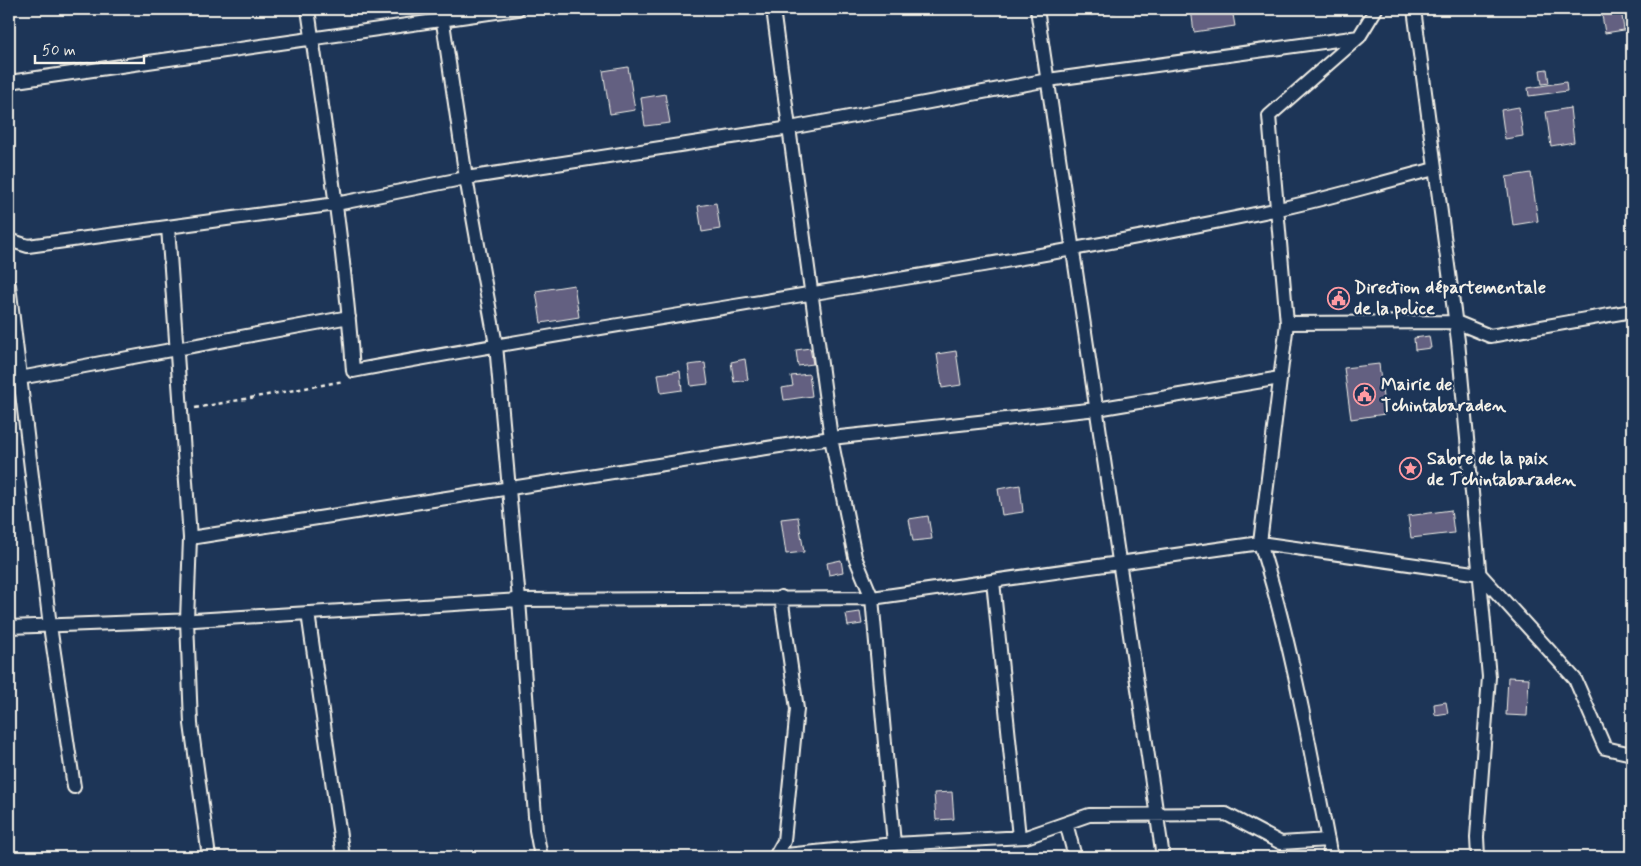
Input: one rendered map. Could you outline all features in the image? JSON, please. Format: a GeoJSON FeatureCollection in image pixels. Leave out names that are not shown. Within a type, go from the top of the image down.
{"type":"FeatureCollection","features":[{"type":"Feature","properties":{"kind":"street"},"geometry":{"type":"LineString","coordinates":[[308,9],[336,204],[353,371],[496,345],[1071,249],[1277,210],[1435,169]]}},
{"type":"Feature","properties":{"kind":"street"},"geometry":{"type":"LineString","coordinates":[[9,82],[312,38],[442,14],[518,9]]}},
{"type":"Feature","properties":{"kind":"street"},"geometry":{"type":"LineString","coordinates":[[773,9],[831,438],[855,557],[872,598],[894,844]]}},
{"type":"Feature","properties":{"kind":"street"},"geometry":{"type":"LineString","coordinates":[[1037,9],[1071,249],[1097,409],[1163,857]]}},
{"type":"Feature","properties":{"kind":"street"},"geometry":{"type":"LineString","coordinates":[[1331,857],[1277,606],[1260,543],[1287,323],[1268,116],[1358,37],[1376,9]]}},
{"type":"Feature","properties":{"kind":"street"},"geometry":{"type":"LineString","coordinates":[[1414,9],[1456,322],[1489,678],[1477,837],[1478,857]]}},
{"type":"Feature","properties":{"kind":"street"},"geometry":{"type":"LineString","coordinates":[[442,14],[466,178],[496,345],[520,600],[536,830],[541,857]]}},
{"type":"Feature","properties":{"kind":"street"},"geometry":{"type":"LineString","coordinates":[[9,240],[28,246],[336,204],[466,178],[790,128],[1048,80],[1358,37]]}},
{"type":"Feature","properties":{"kind":"street"},"geometry":{"type":"LineString","coordinates":[[168,227],[190,538],[187,620],[191,724],[209,857]]}},
{"type":"Feature","properties":{"kind":"street"},"geometry":{"type":"LineString","coordinates":[[9,285],[15,379],[74,787]]}},
{"type":"Feature","properties":{"kind":"street"},"geometry":{"type":"LineString","coordinates":[[1287,323],[1456,322],[1490,336],[1632,311]]}},
{"type":"Feature","properties":{"kind":"street"},"geometry":{"type":"LineString","coordinates":[[15,379],[177,351],[349,317]]}},
{"type":"Feature","properties":{"kind":"street"},"geometry":{"type":"LineString","coordinates":[[190,538],[831,438],[1097,409],[1280,378]]}},
{"type":"Feature","properties":{"kind":"street"},"geometry":{"type":"LineString","coordinates":[[9,627],[187,620],[520,600],[781,597],[872,598],[1260,543],[1480,574],[1575,679],[1605,748],[1632,754]]}},
{"type":"Feature","properties":{"kind":"street"},"geometry":{"type":"LineString","coordinates":[[993,581],[1019,837]]}},
{"type":"Feature","properties":{"kind":"street"},"geometry":{"type":"LineString","coordinates":[[775,857],[784,841],[797,709],[781,597]]}},
{"type":"Feature","properties":{"kind":"street"},"geometry":{"type":"LineString","coordinates":[[308,613],[343,857]]}},
{"type":"Feature","properties":{"kind":"street"},"geometry":{"type":"LineString","coordinates":[[775,857],[894,844],[1019,837],[1089,815],[1157,813],[1226,814],[1281,843],[1328,840]]}},
{"type":"Feature","properties":{"kind":"street"},"geometry":{"type":"LineString","coordinates":[[1066,823],[1075,857]]}},
{"type":"Feature","properties":{"kind":"path"},"geometry":{"type":"LineString","coordinates":[[181,410],[343,383],[353,371]]}},
{"type":"Feature","properties":{"kind":"building"},"geometry":{"type":"Polygon","coordinates":[[[1090,9],[1137,9],[1091,15],[1090,9]]]}},
{"type":"Feature","properties":{"kind":"building"},"geometry":{"type":"Polygon","coordinates":[[[1191,9],[1232,9],[1235,26],[1194,32],[1191,9]]]}},
{"type":"Feature","properties":{"kind":"building"},"geometry":{"type":"Polygon","coordinates":[[[1601,9],[1621,9],[1624,30],[1605,33],[1601,9]]]}},
{"type":"Feature","properties":{"kind":"building"},"geometry":{"type":"Polygon","coordinates":[[[628,67],[635,110],[610,114],[603,71],[628,67]]]}},
{"type":"Feature","properties":{"kind":"building"},"geometry":{"type":"Polygon","coordinates":[[[1547,69],[1549,83],[1542,84],[1540,70],[1547,69]]]}},
{"type":"Feature","properties":{"kind":"building"},"geometry":{"type":"Polygon","coordinates":[[[1566,82],[1567,91],[1529,96],[1528,88],[1566,82]]]}},
{"type":"Feature","properties":{"kind":"building"},"geometry":{"type":"Polygon","coordinates":[[[665,94],[670,123],[645,126],[641,98],[665,94]]]}},
{"type":"Feature","properties":{"kind":"building"},"geometry":{"type":"Polygon","coordinates":[[[1519,107],[1523,136],[1505,139],[1501,110],[1519,107]]]}},
{"type":"Feature","properties":{"kind":"building"},"geometry":{"type":"Polygon","coordinates":[[[1570,108],[1574,142],[1551,146],[1546,112],[1570,108]]]}},
{"type":"Feature","properties":{"kind":"building"},"geometry":{"type":"Polygon","coordinates":[[[1531,173],[1538,221],[1513,225],[1506,177],[1531,173]]]}},
{"type":"Feature","properties":{"kind":"building"},"geometry":{"type":"Polygon","coordinates":[[[716,203],[720,229],[702,232],[698,206],[716,203]]]}},
{"type":"Feature","properties":{"kind":"building"},"geometry":{"type":"Polygon","coordinates":[[[574,285],[579,317],[541,323],[536,291],[574,285]]]}},
{"type":"Feature","properties":{"kind":"building"},"geometry":{"type":"Polygon","coordinates":[[[1429,336],[1431,348],[1415,350],[1414,338],[1429,336]]]}},
{"type":"Feature","properties":{"kind":"building"},"geometry":{"type":"Polygon","coordinates":[[[810,348],[813,364],[798,366],[796,350],[810,348]]]}},
{"type":"Feature","properties":{"kind":"building"},"geometry":{"type":"Polygon","coordinates":[[[956,351],[961,385],[942,388],[937,354],[956,351]]]}},
{"type":"Feature","properties":{"kind":"building"},"geometry":{"type":"Polygon","coordinates":[[[745,359],[748,380],[734,382],[731,362],[745,359]]]}},
{"type":"Feature","properties":{"kind":"building"},"geometry":{"type":"Polygon","coordinates":[[[705,363],[708,384],[691,386],[688,365],[705,363]]]}},
{"type":"Feature","properties":{"kind":"building"},"geometry":{"type":"Polygon","coordinates":[[[1379,364],[1385,414],[1351,419],[1344,368],[1379,364]]]}},
{"type":"Feature","properties":{"kind":"building"},"geometry":{"type":"Polygon","coordinates":[[[680,371],[682,390],[661,393],[658,374],[680,371]]]}},
{"type":"Feature","properties":{"kind":"building"},"geometry":{"type":"Polygon","coordinates":[[[809,374],[812,396],[784,400],[782,388],[793,386],[791,376],[809,374]]]}},
{"type":"Feature","properties":{"kind":"building"},"geometry":{"type":"Polygon","coordinates":[[[1020,485],[1023,512],[1002,515],[998,489],[1020,485]]]}},
{"type":"Feature","properties":{"kind":"building"},"geometry":{"type":"Polygon","coordinates":[[[1451,510],[1454,533],[1411,538],[1408,516],[1451,510]]]}},
{"type":"Feature","properties":{"kind":"building"},"geometry":{"type":"Polygon","coordinates":[[[928,516],[932,539],[913,541],[909,519],[928,516]]]}},
{"type":"Feature","properties":{"kind":"building"},"geometry":{"type":"Polygon","coordinates":[[[798,517],[804,552],[786,554],[781,519],[798,517]]]}},
{"type":"Feature","properties":{"kind":"building"},"geometry":{"type":"Polygon","coordinates":[[[841,560],[843,572],[829,575],[827,563],[841,560]]]}},
{"type":"Feature","properties":{"kind":"building"},"geometry":{"type":"Polygon","coordinates":[[[860,612],[862,624],[848,626],[846,614],[860,612]]]}},
{"type":"Feature","properties":{"kind":"building"},"geometry":{"type":"Polygon","coordinates":[[[1508,677],[1529,678],[1527,716],[1506,715],[1508,677]]]}},
{"type":"Feature","properties":{"kind":"building"},"geometry":{"type":"Polygon","coordinates":[[[1446,702],[1448,713],[1435,715],[1434,704],[1446,702]]]}},
{"type":"Feature","properties":{"kind":"building"},"geometry":{"type":"Polygon","coordinates":[[[952,792],[954,819],[936,820],[934,793],[952,792]]]}},
{"type":"Feature","properties":{"kind":"place","name":"Direction départementale de la police"},"geometry":{"type":"Point","coordinates":[1338,298]}},
{"type":"Feature","properties":{"kind":"place","name":"Mairie de Tchintabaraden"},"geometry":{"type":"Point","coordinates":[1365,395]}},
{"type":"Feature","properties":{"kind":"place","name":"Sabre de la paix de Tchintabaraden"},"geometry":{"type":"Point","coordinates":[1411,469]}}]}
